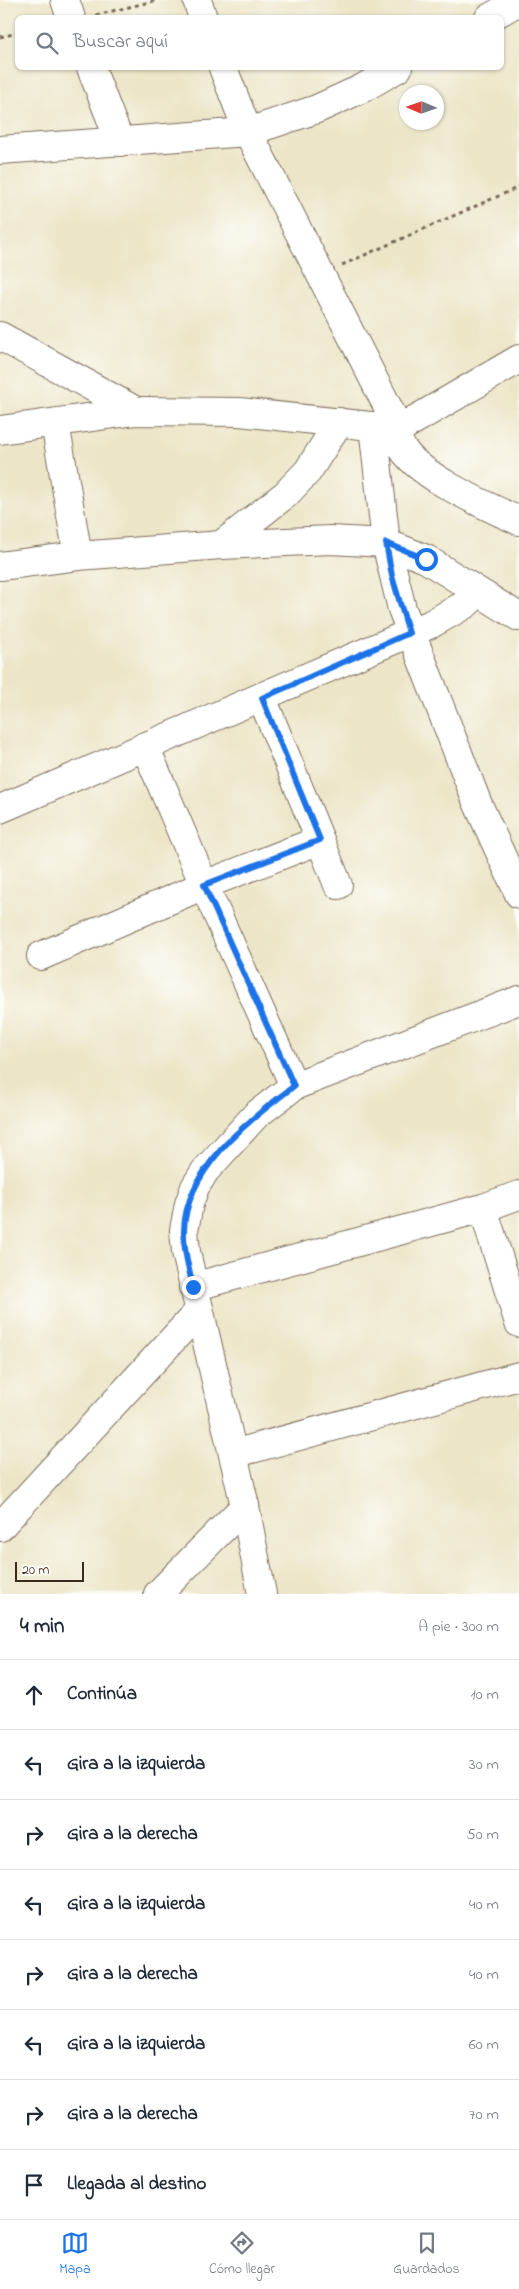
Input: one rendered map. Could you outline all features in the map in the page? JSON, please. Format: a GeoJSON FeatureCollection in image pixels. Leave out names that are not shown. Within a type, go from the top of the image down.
{"type":"FeatureCollection","features":[{"type":"Feature","properties":{"kind":"street"},"geometry":{"type":"LineString","coordinates":[[64,0],[81,15]]}},
{"type":"Feature","properties":{"kind":"street"},"geometry":{"type":"LineString","coordinates":[[196,0],[202,15]]}},
{"type":"Feature","properties":{"kind":"street"},"geometry":{"type":"LineString","coordinates":[[494,15],[519,1]]}},
{"type":"Feature","properties":{"kind":"street"},"geometry":{"type":"LineString","coordinates":[[92,70],[120,142]]}},
{"type":"Feature","properties":{"kind":"street"},"geometry":{"type":"LineString","coordinates":[[224,70],[248,132],[321,274],[386,428],[414,462],[468,498],[519,520]]}},
{"type":"Feature","properties":{"kind":"street"},"geometry":{"type":"LineString","coordinates":[[0,150],[248,132],[317,109],[363,88],[394,70]]}},
{"type":"Feature","properties":{"kind":"street"},"geometry":{"type":"LineString","coordinates":[[0,336],[136,411]]}},
{"type":"Feature","properties":{"kind":"street"},"geometry":{"type":"LineString","coordinates":[[0,430],[136,411],[238,412],[386,428],[519,358]]}},
{"type":"Feature","properties":{"kind":"street"},"geometry":{"type":"LineString","coordinates":[[55,422],[78,556]]}},
{"type":"Feature","properties":{"kind":"street"},"geometry":{"type":"LineString","coordinates":[[221,545],[286,494],[308,471],[339,422]]}},
{"type":"Feature","properties":{"kind":"street"},"geometry":{"type":"LineString","coordinates":[[386,428],[386,543],[392,576],[409,633],[477,802],[519,894]]}},
{"type":"Feature","properties":{"kind":"street"},"geometry":{"type":"LineString","coordinates":[[0,566],[78,556],[221,545],[330,540],[386,543],[426,559],[519,617]]}},
{"type":"Feature","properties":{"kind":"street"},"geometry":{"type":"LineString","coordinates":[[0,809],[262,698],[409,633],[452,613],[466,604],[478,592]]}},
{"type":"Feature","properties":{"kind":"street"},"geometry":{"type":"LineString","coordinates":[[262,698],[338,886]]}},
{"type":"Feature","properties":{"kind":"street"},"geometry":{"type":"LineString","coordinates":[[145,746],[204,885],[294,1086]]}},
{"type":"Feature","properties":{"kind":"street"},"geometry":{"type":"LineString","coordinates":[[41,956],[204,885],[320,840]]}},
{"type":"Feature","properties":{"kind":"street"},"geometry":{"type":"LineString","coordinates":[[262,1594],[245,1506],[196,1299],[184,1230],[195,1187],[205,1170],[256,1115],[294,1086],[519,1000]]}},
{"type":"Feature","properties":{"kind":"street"},"geometry":{"type":"LineString","coordinates":[[0,1528],[196,1299],[519,1195]]}},
{"type":"Feature","properties":{"kind":"street"},"geometry":{"type":"LineString","coordinates":[[483,1208],[519,1323]]}},
{"type":"Feature","properties":{"kind":"street"},"geometry":{"type":"LineString","coordinates":[[232,1454],[519,1376]]}},
{"type":"Feature","properties":{"kind":"street"},"geometry":{"type":"LineString","coordinates":[[158,1594],[245,1506]]}},
{"type":"Feature","properties":{"kind":"path"},"geometry":{"type":"LineString","coordinates":[[87,15],[158,0]]}},
{"type":"Feature","properties":{"kind":"path"},"geometry":{"type":"LineString","coordinates":[[0,37],[15,34]]}},
{"type":"Feature","properties":{"kind":"path"},"geometry":{"type":"LineString","coordinates":[[321,274],[519,187]]}},
{"type":"Feature","properties":{"kind":"route"},"geometry":{"type":"LineString","coordinates":[[193,1287],[184,1230],[189,1204],[195,1187],[205,1170],[227,1144],[256,1115],[294,1086],[204,885],[320,840],[262,698],[409,633],[392,576],[386,543],[426,559]]}}]}
